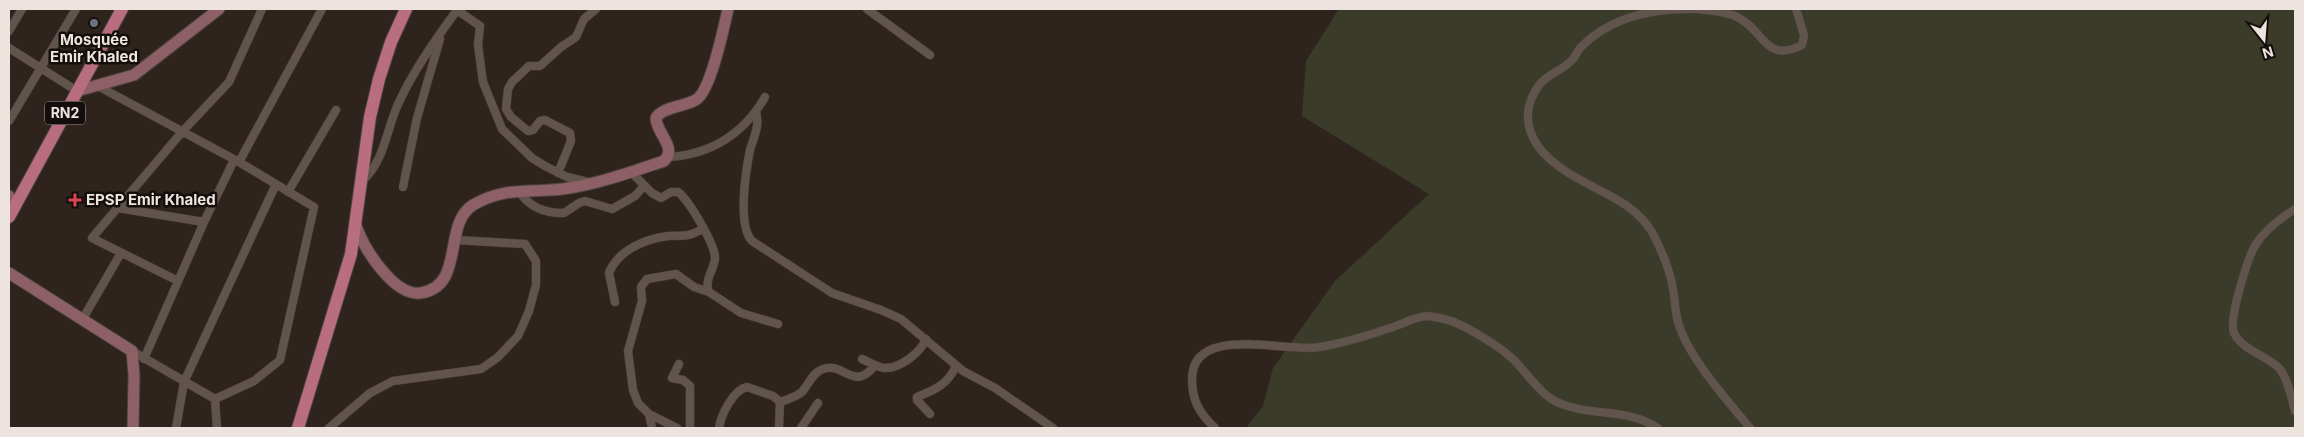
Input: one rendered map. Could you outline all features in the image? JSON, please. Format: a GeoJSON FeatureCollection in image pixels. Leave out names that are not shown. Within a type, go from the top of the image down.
{"type":"FeatureCollection","features":[{"type":"Feature","properties":{"kind":"main road","name":"RN2"},"geometry":{"type":"LineString","coordinates":[[9,217],[12,200],[77,91],[122,9]]}},
{"type":"Feature","properties":{"kind":"main road"},"geometry":{"type":"LineString","coordinates":[[298,428],[351,254],[370,117],[379,79],[391,42],[406,9]]}},
{"type":"Feature","properties":{"kind":"street"},"geometry":{"type":"LineString","coordinates":[[9,30],[22,9]]}},
{"type":"Feature","properties":{"kind":"street"},"geometry":{"type":"LineString","coordinates":[[9,121],[76,9]]}},
{"type":"Feature","properties":{"kind":"street"},"geometry":{"type":"LineString","coordinates":[[9,48],[77,91],[134,75],[219,9]]}},
{"type":"Feature","properties":{"kind":"street"},"geometry":{"type":"LineString","coordinates":[[178,282],[92,238],[182,132],[229,82],[262,9]]}},
{"type":"Feature","properties":{"kind":"street"},"geometry":{"type":"LineString","coordinates":[[144,360],[204,222],[236,161],[322,9]]}},
{"type":"Feature","properties":{"kind":"street"},"geometry":{"type":"LineString","coordinates":[[361,182],[368,176],[380,159],[398,102],[458,9],[480,26],[478,41],[482,76],[499,125],[510,140],[532,158],[558,173],[590,183]]}},
{"type":"Feature","properties":{"kind":"street"},"geometry":{"type":"LineString","coordinates":[[558,173],[572,141],[570,133],[545,120],[540,121],[532,131],[526,130],[511,117],[506,109],[508,88],[515,77],[526,68],[540,66],[561,47],[576,37],[584,19],[596,9]]}},
{"type":"Feature","properties":{"kind":"street"},"geometry":{"type":"LineString","coordinates":[[356,226],[365,248],[389,278],[406,291],[420,293],[438,286],[449,270],[461,216],[473,206],[518,190],[566,189],[664,161],[668,157],[669,149],[657,125],[656,118],[660,113],[693,102],[703,93],[716,56],[728,9]]}},
{"type":"Feature","properties":{"kind":"street"},"geometry":{"type":"LineString","coordinates":[[867,9],[930,55]]}},
{"type":"Feature","properties":{"kind":"street"},"geometry":{"type":"LineString","coordinates":[[1750,428],[1724,398],[1697,360],[1678,324],[1673,288],[1651,231],[1625,204],[1557,165],[1534,140],[1526,113],[1533,95],[1546,78],[1572,60],[1580,48],[1591,38],[1628,17],[1648,12],[1697,10],[1737,16],[1777,52],[1790,51],[1802,45],[1804,35],[1796,9]]}},
{"type":"Feature","properties":{"kind":"street"},"geometry":{"type":"LineString","coordinates":[[403,187],[417,118],[430,79],[442,32]]}},
{"type":"Feature","properties":{"kind":"street"},"geometry":{"type":"LineString","coordinates":[[96,85],[314,206],[280,360],[254,381],[216,399]]}},
{"type":"Feature","properties":{"kind":"street"},"geometry":{"type":"LineString","coordinates":[[668,157],[690,156],[722,142],[735,133],[756,112],[765,97]]}},
{"type":"Feature","properties":{"kind":"street"},"geometry":{"type":"LineString","coordinates":[[288,192],[336,110]]}},
{"type":"Feature","properties":{"kind":"street"},"geometry":{"type":"LineString","coordinates":[[756,112],[758,128],[751,148],[745,185],[746,227],[749,238],[818,286],[843,298],[888,312],[901,319],[956,366],[994,388],[1053,428]]}},
{"type":"Feature","properties":{"kind":"street"},"geometry":{"type":"LineString","coordinates":[[630,171],[659,198],[675,192],[681,194],[714,250],[715,258],[707,285],[709,292]]}},
{"type":"Feature","properties":{"kind":"street"},"geometry":{"type":"LineString","coordinates":[[176,428],[184,382],[276,184]]}},
{"type":"Feature","properties":{"kind":"street"},"geometry":{"type":"LineString","coordinates":[[518,190],[525,201],[535,208],[564,213],[582,202],[612,209],[635,196],[644,186]]}},
{"type":"Feature","properties":{"kind":"street"},"geometry":{"type":"LineString","coordinates":[[118,208],[204,222]]}},
{"type":"Feature","properties":{"kind":"street"},"geometry":{"type":"LineString","coordinates":[[2295,209],[2273,225],[2255,246],[2235,310],[2232,327],[2234,333],[2250,348],[2279,369],[2295,411]]}},
{"type":"Feature","properties":{"kind":"street"},"geometry":{"type":"LineString","coordinates":[[615,302],[609,276],[610,270],[631,247],[668,236],[687,237],[702,229]]}},
{"type":"Feature","properties":{"kind":"street"},"geometry":{"type":"LineString","coordinates":[[329,428],[370,393],[392,381],[481,369],[497,358],[518,336],[529,311],[536,285],[536,262],[525,244],[456,240]]}},
{"type":"Feature","properties":{"kind":"street"},"geometry":{"type":"LineString","coordinates":[[82,320],[121,253]]}},
{"type":"Feature","properties":{"kind":"street"},"geometry":{"type":"LineString","coordinates":[[9,273],[144,360],[216,399]]}},
{"type":"Feature","properties":{"kind":"street"},"geometry":{"type":"LineString","coordinates":[[677,428],[649,414],[635,396],[628,356],[642,301],[641,287],[648,279],[676,274],[694,287],[709,292],[741,313],[778,324]]}},
{"type":"Feature","properties":{"kind":"street"},"geometry":{"type":"LineString","coordinates":[[1215,428],[1202,417],[1193,392],[1193,369],[1205,352],[1222,346],[1250,344],[1319,348],[1369,335],[1425,316],[1447,319],[1498,346],[1540,388],[1559,403],[1621,413],[1648,422],[1658,428]]}},
{"type":"Feature","properties":{"kind":"street"},"geometry":{"type":"LineString","coordinates":[[862,359],[884,368],[896,366],[916,353],[926,339]]}},
{"type":"Feature","properties":{"kind":"street"},"geometry":{"type":"LineString","coordinates":[[132,351],[134,376],[133,428]]}},
{"type":"Feature","properties":{"kind":"street"},"geometry":{"type":"LineString","coordinates":[[679,364],[672,378],[683,380],[690,386],[690,428]]}},
{"type":"Feature","properties":{"kind":"street"},"geometry":{"type":"LineString","coordinates":[[780,402],[797,396],[821,369],[830,368],[857,377],[869,374],[875,365]]}},
{"type":"Feature","properties":{"kind":"street"},"geometry":{"type":"LineString","coordinates":[[930,414],[917,400],[917,397],[937,388],[949,379],[956,366]]}},
{"type":"Feature","properties":{"kind":"street"},"geometry":{"type":"LineString","coordinates":[[719,428],[722,419],[742,388],[751,387],[773,396],[780,402],[780,428]]}},
{"type":"Feature","properties":{"kind":"street"},"geometry":{"type":"LineString","coordinates":[[216,399],[217,428]]}},
{"type":"Feature","properties":{"kind":"street"},"geometry":{"type":"LineString","coordinates":[[801,428],[818,403]]}},
{"type":"Feature","properties":{"kind":"street"},"geometry":{"type":"LineString","coordinates":[[649,414],[652,428]]}},
{"type":"Feature","properties":{"kind":"green space"},"geometry":{"type":"Polygon","coordinates":[[[1339,9],[2295,9],[2295,428],[1246,428],[1263,406],[1273,368],[1335,281],[1429,194],[1302,116],[1306,61],[1339,9]]]}},
{"type":"Feature","properties":{"kind":"place","name":"Mosquée Emir Khaled"},"geometry":{"type":"Point","coordinates":[94,23]}},
{"type":"Feature","properties":{"kind":"place","name":"EPSP Emir Khaled"},"geometry":{"type":"Point","coordinates":[75,200]}}]}
